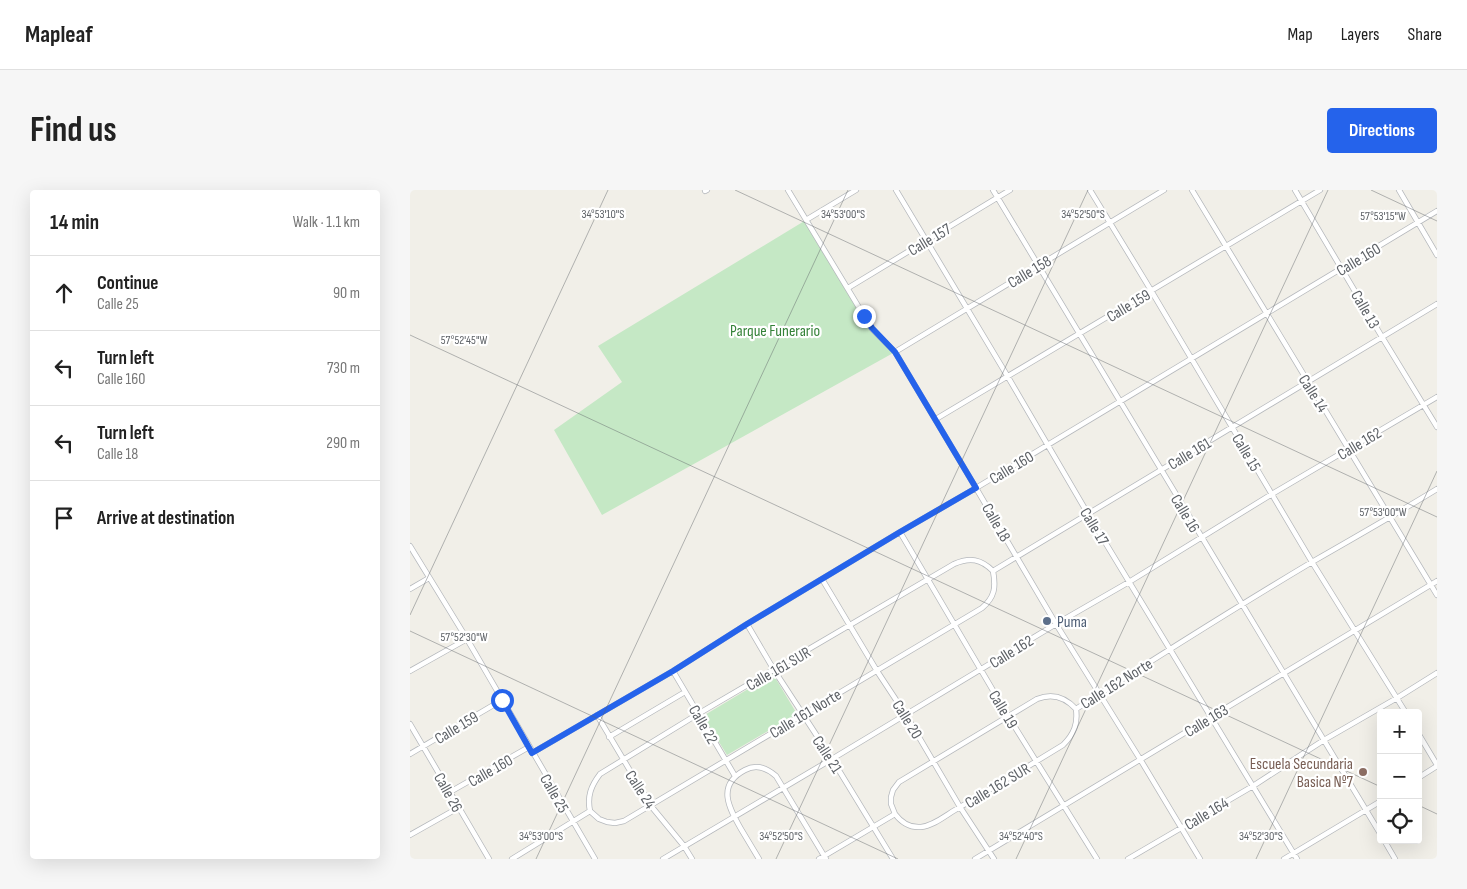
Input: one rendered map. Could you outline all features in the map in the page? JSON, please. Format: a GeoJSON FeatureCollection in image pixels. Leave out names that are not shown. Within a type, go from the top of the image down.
{"type":"FeatureCollection","features":[{"type":"Feature","properties":{"kind":"street","name":"Calle 18"},"geometry":{"type":"LineString","coordinates":[[788,190],[872,328],[895,352],[1056,624],[1200,859]]}},
{"type":"Feature","properties":{"kind":"street"},"geometry":{"type":"LineString","coordinates":[[806,220],[856,190]]}},
{"type":"Feature","properties":{"kind":"street","name":"Calle 17"},"geometry":{"type":"LineString","coordinates":[[896,190],[1088,514],[1297,859]]}},
{"type":"Feature","properties":{"kind":"street","name":"Calle 16"},"geometry":{"type":"LineString","coordinates":[[993,190],[1377,828]]}},
{"type":"Feature","properties":{"kind":"street","name":"Calle 157"},"geometry":{"type":"LineString","coordinates":[[848,288],[1010,190]]}},
{"type":"Feature","properties":{"kind":"street","name":"Calle 15"},"geometry":{"type":"LineString","coordinates":[[1090,190],[1312,562],[1404,709]]}},
{"type":"Feature","properties":{"kind":"street","name":"Calle 158"},"geometry":{"type":"LineString","coordinates":[[895,352],[1164,190]]}},
{"type":"Feature","properties":{"kind":"street","name":"Calle 14"},"geometry":{"type":"LineString","coordinates":[[1192,190],[1437,595]]}},
{"type":"Feature","properties":{"kind":"street","name":"Calle 13"},"geometry":{"type":"LineString","coordinates":[[1295,190],[1437,426]]}},
{"type":"Feature","properties":{"kind":"street","name":"Calle 159"},"geometry":{"type":"LineString","coordinates":[[936,419],[1008,378],[1320,190]]}},
{"type":"Feature","properties":{"kind":"street"},"geometry":{"type":"LineString","coordinates":[[1398,190],[1437,255]]}},
{"type":"Feature","properties":{"kind":"street","name":"Calle 160"},"geometry":{"type":"LineString","coordinates":[[532,753],[673,671],[747,624],[1437,211]]}},
{"type":"Feature","properties":{"kind":"street","name":"Calle 161"},"geometry":{"type":"LineString","coordinates":[[993,571],[1437,304]]}},
{"type":"Feature","properties":{"kind":"street","name":"Calle 162"},"geometry":{"type":"LineString","coordinates":[[663,859],[1437,397]]}},
{"type":"Feature","properties":{"kind":"street","name":"Calle 162 Norte"},"geometry":{"type":"LineString","coordinates":[[895,814],[891,804],[893,790],[899,782],[933,760],[1044,696],[1062,698],[1076,709],[1169,649],[1437,489]]}},
{"type":"Feature","properties":{"kind":"street","name":"Calle 19"},"geometry":{"type":"LineString","coordinates":[[900,532],[1008,716],[1096,859]]}},
{"type":"Feature","properties":{"kind":"street","name":"Calle 25"},"geometry":{"type":"LineString","coordinates":[[410,546],[467,639],[595,859]]}},
{"type":"Feature","properties":{"kind":"street","name":"Calle 161 SUR"},"geometry":{"type":"LineString","coordinates":[[590,811],[588,803],[589,793],[600,774],[698,714],[927,579],[964,560],[971,559],[982,563],[993,571]]}},
{"type":"Feature","properties":{"kind":"street","name":"Calle 161 Norte"},"geometry":{"type":"LineString","coordinates":[[590,811],[599,819],[607,822],[624,821],[955,625],[989,602],[996,586],[993,571]]}},
{"type":"Feature","properties":{"kind":"street"},"geometry":{"type":"LineString","coordinates":[[410,589],[429,578]]}},
{"type":"Feature","properties":{"kind":"street","name":"Calle 20"},"geometry":{"type":"LineString","coordinates":[[822,579],[960,807],[994,859]]}},
{"type":"Feature","properties":{"kind":"street","name":"Calle 163"},"geometry":{"type":"LineString","coordinates":[[975,859],[1437,581]]}},
{"type":"Feature","properties":{"kind":"street","name":"Calle 21"},"geometry":{"type":"LineString","coordinates":[[747,624],[893,859]]}},
{"type":"Feature","properties":{"kind":"street"},"geometry":{"type":"LineString","coordinates":[[410,671],[467,639]]}},
{"type":"Feature","properties":{"kind":"street","name":"Calle 22"},"geometry":{"type":"LineString","coordinates":[[673,671],[735,776]]}},
{"type":"Feature","properties":{"kind":"street","name":"Calle 164"},"geometry":{"type":"LineString","coordinates":[[1128,859],[1253,786],[1324,740],[1437,673]]}},
{"type":"Feature","properties":{"kind":"street"},"geometry":{"type":"LineString","coordinates":[[609,738],[685,692]]}},
{"type":"Feature","properties":{"kind":"street","name":"Calle 159"},"geometry":{"type":"LineString","coordinates":[[410,754],[502,700]]}},
{"type":"Feature","properties":{"kind":"street","name":"Calle 162 SUR"},"geometry":{"type":"LineString","coordinates":[[895,814],[908,825],[919,827],[927,826],[960,807],[1063,745],[1070,738],[1076,724],[1076,709]]}},
{"type":"Feature","properties":{"kind":"street","name":"Calle 24"},"geometry":{"type":"LineString","coordinates":[[597,715],[651,806],[684,846],[692,859]]}},
{"type":"Feature","properties":{"kind":"street","name":"Calle 26"},"geometry":{"type":"LineString","coordinates":[[410,724],[489,859]]}},
{"type":"Feature","properties":{"kind":"street"},"geometry":{"type":"LineString","coordinates":[[1422,740],[1437,766],[1422,775]]}},
{"type":"Feature","properties":{"kind":"street","name":"Calle 160"},"geometry":{"type":"LineString","coordinates":[[450,792],[529,747]]}},
{"type":"Feature","properties":{"kind":"street"},"geometry":{"type":"LineString","coordinates":[[759,859],[734,817],[727,798],[728,790],[735,776],[746,769],[754,767],[761,767],[770,771],[784,786],[825,857]]}},
{"type":"Feature","properties":{"kind":"street"},"geometry":{"type":"LineString","coordinates":[[1284,859],[1377,803]]}},
{"type":"Feature","properties":{"kind":"street","name":"Calle 160"},"geometry":{"type":"LineString","coordinates":[[410,835],[458,808]]}},
{"type":"Feature","properties":{"kind":"street"},"geometry":{"type":"LineString","coordinates":[[512,859],[590,811]]}},
{"type":"Feature","properties":{"kind":"street"},"geometry":{"type":"LineString","coordinates":[[819,859],[895,814]]}},
{"type":"Feature","properties":{"kind":"street"},"geometry":{"type":"LineString","coordinates":[[1386,844],[1395,859]]}},
{"type":"Feature","properties":{"kind":"green space","name":"Parque Funerario"},"geometry":{"type":"Polygon","coordinates":[[[806,220],[868,328],[895,352],[602,515],[554,430],[622,382],[598,346],[806,220]]]}},
{"type":"Feature","properties":{"kind":"green space"},"geometry":{"type":"Polygon","coordinates":[[[773,674],[797,714],[727,755],[703,716],[773,674]]]}},
{"type":"Feature","properties":{"kind":"place","name":"Puma"},"geometry":{"type":"Point","coordinates":[1047,621]}},
{"type":"Feature","properties":{"kind":"place","name":"Escuela Secundaria Basica Nº7"},"geometry":{"type":"Point","coordinates":[1363,772]}},
{"type":"Feature","properties":{"kind":"route"},"geometry":{"type":"LineString","coordinates":[[502,700],[532,753],[673,671],[747,624],[976,488],[895,352],[872,328],[864,316]]}}]}
